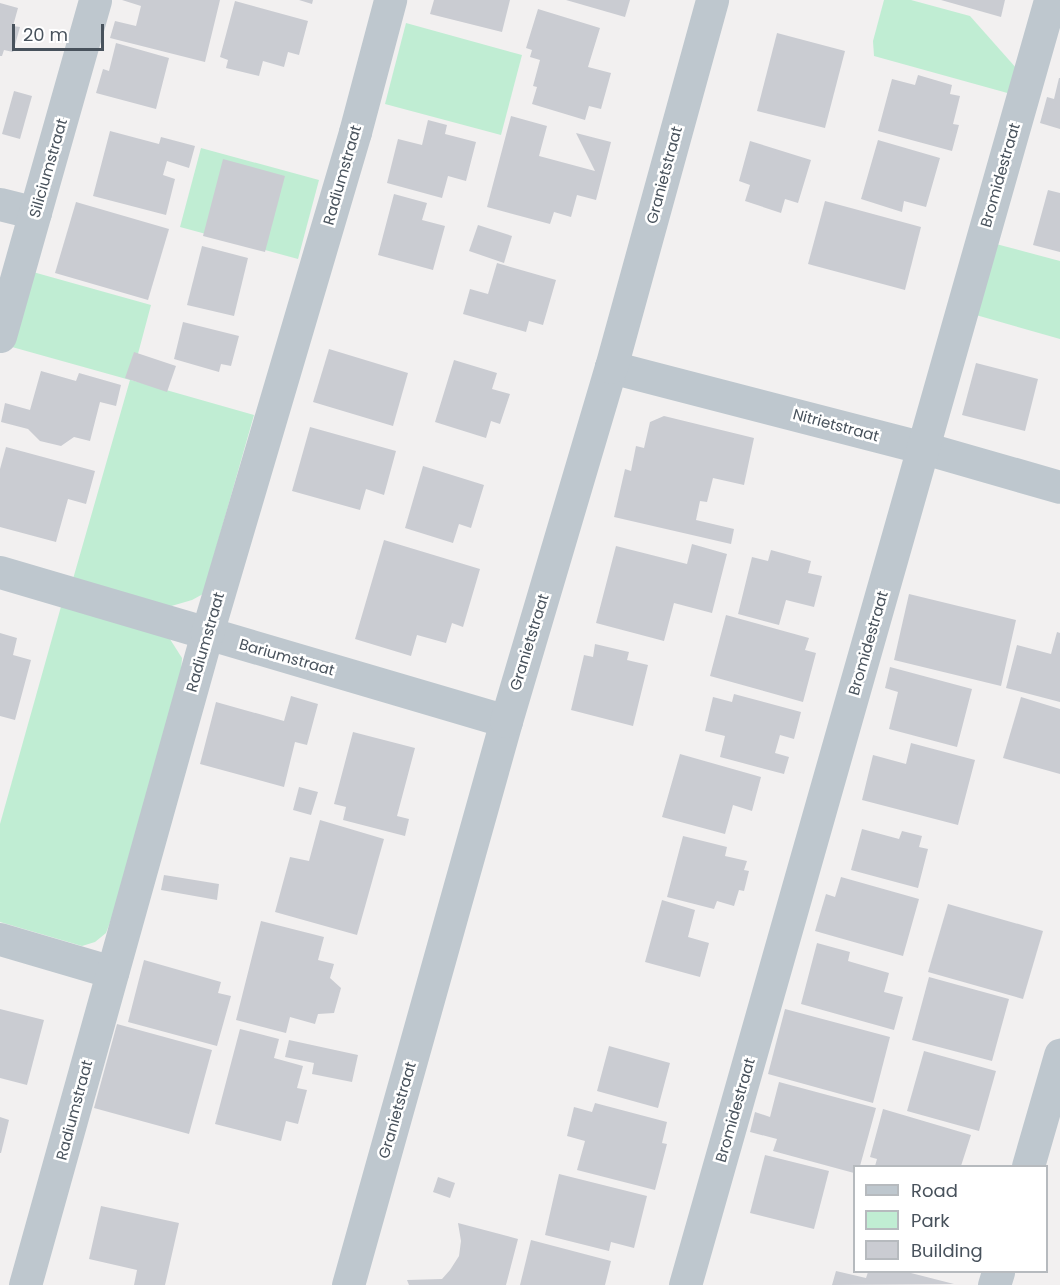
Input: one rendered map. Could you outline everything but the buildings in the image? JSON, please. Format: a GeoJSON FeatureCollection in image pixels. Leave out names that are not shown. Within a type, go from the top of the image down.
{"type":"FeatureCollection","features":[{"type":"Feature","properties":{"kind":"street","name":"Siliciumstraat"},"geometry":{"type":"LineString","coordinates":[[0,336],[95,0]]}},
{"type":"Feature","properties":{"kind":"street","name":"Radiumstraat"},"geometry":{"type":"LineString","coordinates":[[26,1285],[207,633],[355,132],[390,0]]}},
{"type":"Feature","properties":{"kind":"street","name":"Granietstraat"},"geometry":{"type":"LineString","coordinates":[[348,1285],[506,721],[611,367],[712,0]]}},
{"type":"Feature","properties":{"kind":"street","name":"Bromidestraat"},"geometry":{"type":"LineString","coordinates":[[685,1285],[1050,0]]}},
{"type":"Feature","properties":{"kind":"street"},"geometry":{"type":"LineString","coordinates":[[0,204],[35,213]]}},
{"type":"Feature","properties":{"kind":"street","name":"Nitrietstraat"},"geometry":{"type":"LineString","coordinates":[[611,367],[924,448],[1060,487]]}},
{"type":"Feature","properties":{"kind":"street","name":"Bariumstraat"},"geometry":{"type":"LineString","coordinates":[[0,572],[506,721]]}},
{"type":"Feature","properties":{"kind":"street"},"geometry":{"type":"LineString","coordinates":[[0,939],[112,972]]}},
{"type":"Feature","properties":{"kind":"street"},"geometry":{"type":"LineString","coordinates":[[1029,1165],[1060,1055]]}},
{"type":"Feature","properties":{"kind":"green space"},"geometry":{"type":"Polygon","coordinates":[[[884,0],[911,0],[970,16],[1017,69],[1011,94],[874,56],[873,41],[884,0]]]}},
{"type":"Feature","properties":{"kind":"green space"},"geometry":{"type":"Polygon","coordinates":[[[406,23],[522,55],[501,135],[385,104],[406,23]]]}},
{"type":"Feature","properties":{"kind":"green space"},"geometry":{"type":"Polygon","coordinates":[[[201,148],[319,180],[298,259],[180,227],[201,148]]]}},
{"type":"Feature","properties":{"kind":"green space"},"geometry":{"type":"Polygon","coordinates":[[[996,244],[1060,261],[1060,339],[976,315],[996,244]]]}},
{"type":"Feature","properties":{"kind":"green space"},"geometry":{"type":"Polygon","coordinates":[[[33,272],[151,305],[131,380],[254,415],[203,594],[192,600],[168,607],[73,579],[130,380],[12,347],[33,272]]]}},
{"type":"Feature","properties":{"kind":"green space"},"geometry":{"type":"Polygon","coordinates":[[[62,603],[168,636],[182,658],[181,672],[112,917],[106,933],[95,942],[82,946],[0,922],[0,824],[62,603]]]}}]}
